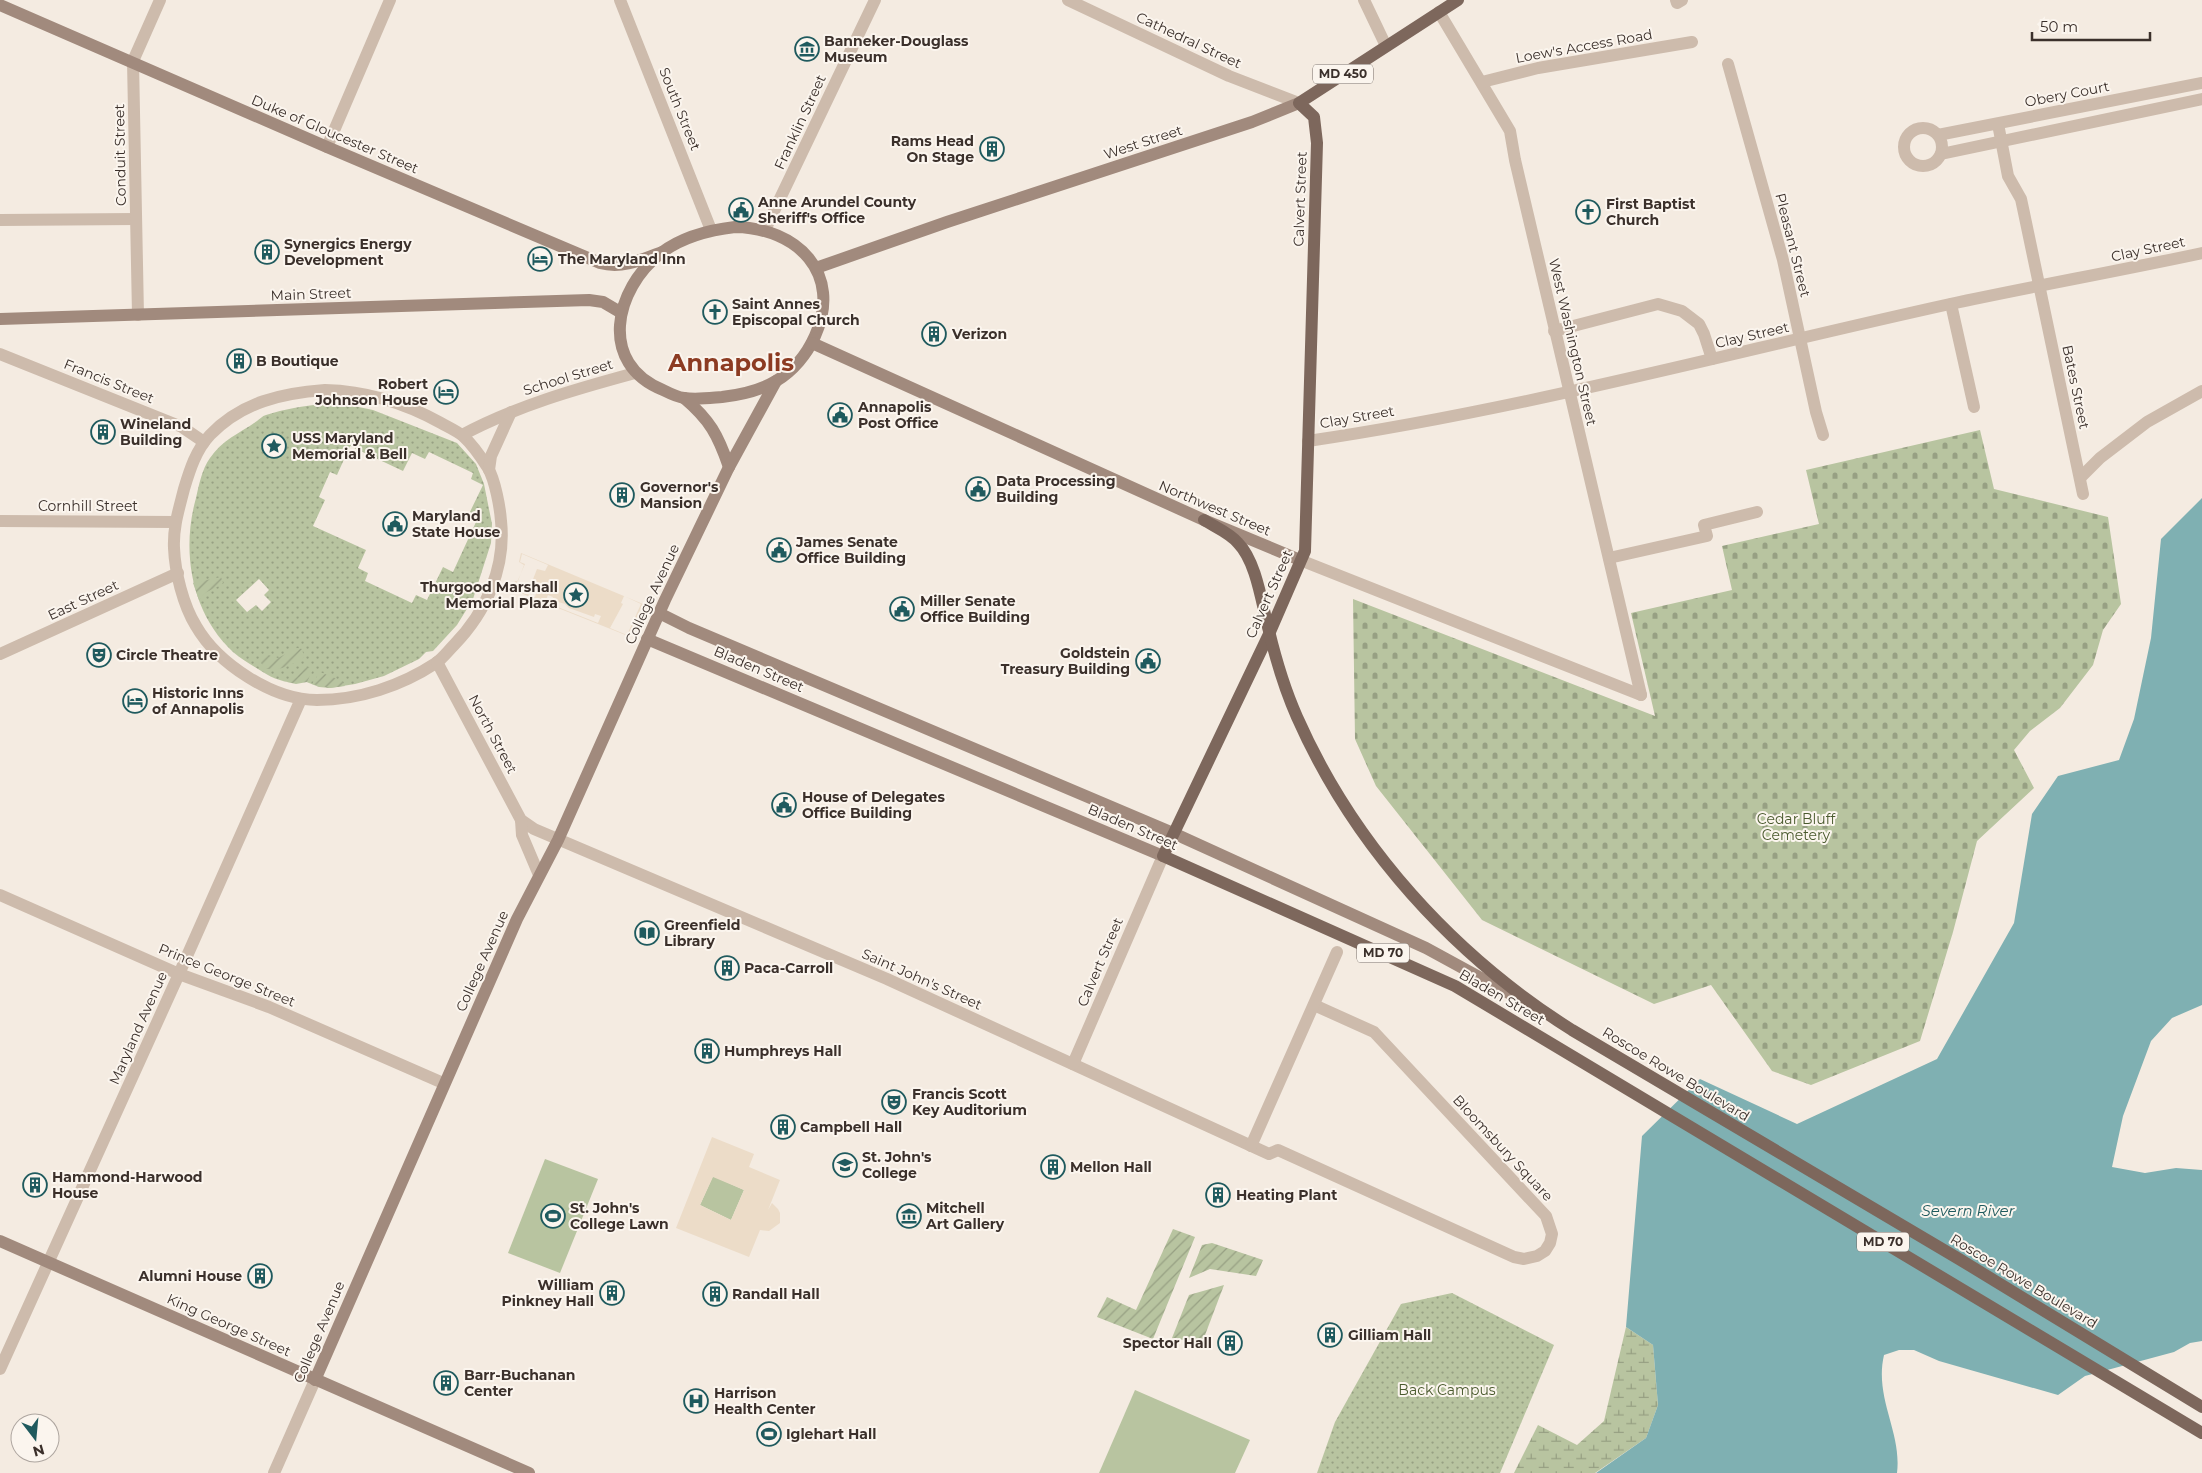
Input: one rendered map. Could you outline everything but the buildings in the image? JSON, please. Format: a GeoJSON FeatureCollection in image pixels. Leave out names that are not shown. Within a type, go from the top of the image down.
{"type":"FeatureCollection","features":[{"type":"Feature","properties":{"kind":"main road","name":"West Street"},"geometry":{"type":"LineString","coordinates":[[816,268],[947,222],[1252,122],[1299,103],[1458,0]]}},
{"type":"Feature","properties":{"kind":"main road","name":"Duke of Gloucester Street"},"geometry":{"type":"LineString","coordinates":[[0,5],[326,147],[609,265],[624,265],[662,252]]}},
{"type":"Feature","properties":{"kind":"main road","name":"Calvert Street"},"geometry":{"type":"LineString","coordinates":[[1163,856],[1269,634],[1305,551],[1317,144],[1314,117],[1299,103]]}},
{"type":"Feature","properties":{"kind":"main road"},"geometry":{"type":"LineString","coordinates":[[684,398],[730,396],[776,381],[796,365],[812,343],[822,322],[824,302],[822,280],[816,268],[795,244],[765,230],[735,227],[711,230],[684,240],[662,252],[640,274],[620,312],[621,340],[626,356],[635,373],[650,385],[684,398],[710,423],[719,438],[729,467]]}},
{"type":"Feature","properties":{"kind":"main road","name":"Main Street"},"geometry":{"type":"LineString","coordinates":[[0,319],[589,300],[603,302],[620,312]]}},
{"type":"Feature","properties":{"kind":"main road","name":"Northwest Street"},"geometry":{"type":"LineString","coordinates":[[812,343],[1204,520],[1300,560]]}},
{"type":"Feature","properties":{"kind":"main road","name":"College Avenue"},"geometry":{"type":"LineString","coordinates":[[315,1380],[517,919],[558,840],[647,639],[729,467],[776,381]]}},
{"type":"Feature","properties":{"kind":"main road","name":"Roscoe Rowe Boulevard"},"geometry":{"type":"LineString","coordinates":[[1204,520],[1238,542],[1246,554],[1254,575],[1269,634],[1286,688],[1312,748],[1342,801],[1378,854],[1426,910],[1489,971],[1545,1013],[2202,1407]]}},
{"type":"Feature","properties":{"kind":"main road","name":"Bladen Street"},"geometry":{"type":"LineString","coordinates":[[659,613],[689,628],[915,726],[1173,833],[1426,948],[1545,1013]]}},
{"type":"Feature","properties":{"kind":"main road","name":"Bladen Street"},"geometry":{"type":"LineString","coordinates":[[647,639],[1163,856],[1455,986],[2202,1433]]}},
{"type":"Feature","properties":{"kind":"main road","name":"King George Street"},"geometry":{"type":"LineString","coordinates":[[0,1241],[514,1470],[529,1473]]}},
{"type":"Feature","properties":{"kind":"street","name":"Conduit Street"},"geometry":{"type":"LineString","coordinates":[[138,314],[133,62],[160,0]]}},
{"type":"Feature","properties":{"kind":"street"},"geometry":{"type":"LineString","coordinates":[[326,147],[390,0]]}},
{"type":"Feature","properties":{"kind":"street","name":"South Street"},"geometry":{"type":"LineString","coordinates":[[620,0],[711,230]]}},
{"type":"Feature","properties":{"kind":"street","name":"Franklin Street"},"geometry":{"type":"LineString","coordinates":[[765,230],[875,0]]}},
{"type":"Feature","properties":{"kind":"street","name":"Cathedral Street"},"geometry":{"type":"LineString","coordinates":[[1068,0],[1229,76],[1299,103]]}},
{"type":"Feature","properties":{"kind":"street"},"geometry":{"type":"LineString","coordinates":[[1364,0],[1386,46]]}},
{"type":"Feature","properties":{"kind":"street"},"geometry":{"type":"LineString","coordinates":[[1676,0],[1677,3],[1682,0]]}},
{"type":"Feature","properties":{"kind":"street","name":"West Washington Street"},"geometry":{"type":"LineString","coordinates":[[1439,12],[1510,131],[1554,331],[1641,695]]}},
{"type":"Feature","properties":{"kind":"street","name":"Loew's Access Road"},"geometry":{"type":"LineString","coordinates":[[1482,82],[1538,68],[1692,42]]}},
{"type":"Feature","properties":{"kind":"street","name":"Pleasant Street"},"geometry":{"type":"LineString","coordinates":[[1728,64],[1783,260],[1823,435]]}},
{"type":"Feature","properties":{"kind":"street","name":"Obery Court"},"geometry":{"type":"LineString","coordinates":[[2202,82],[1938,135],[1928,128],[1915,129],[1906,138],[1904,150],[1910,162],[1921,167],[1933,164],[1942,154],[2202,99]]}},
{"type":"Feature","properties":{"kind":"street","name":"Bates Street"},"geometry":{"type":"LineString","coordinates":[[1998,124],[2008,176],[2021,199],[2083,494]]}},
{"type":"Feature","properties":{"kind":"street"},"geometry":{"type":"LineString","coordinates":[[1938,135],[1942,141],[1942,154]]}},
{"type":"Feature","properties":{"kind":"street"},"geometry":{"type":"LineString","coordinates":[[0,220],[136,219]]}},
{"type":"Feature","properties":{"kind":"street","name":"Clay Street"},"geometry":{"type":"LineString","coordinates":[[1308,440],[1354,434],[1570,393],[1951,304],[2202,253]]}},
{"type":"Feature","properties":{"kind":"street"},"geometry":{"type":"LineString","coordinates":[[1554,331],[1658,304],[1682,311],[1699,324],[1712,359]]}},
{"type":"Feature","properties":{"kind":"street"},"geometry":{"type":"LineString","coordinates":[[1951,304],[1974,407]]}},
{"type":"Feature","properties":{"kind":"street","name":"Francis Street"},"geometry":{"type":"LineString","coordinates":[[0,354],[182,427],[204,442]]}},
{"type":"Feature","properties":{"kind":"street","name":"School Street"},"geometry":{"type":"LineString","coordinates":[[462,435],[511,412],[561,394],[635,373]]}},
{"type":"Feature","properties":{"kind":"street"},"geometry":{"type":"LineString","coordinates":[[325,390],[366,394],[398,404],[428,416],[462,435],[489,470],[500,512],[503,536],[495,580],[479,613],[463,636],[438,662],[394,685],[362,695],[317,700],[301,699],[251,679],[224,659],[195,626],[178,573],[174,549],[175,522],[191,464],[204,442],[212,433],[237,414],[257,403],[294,392],[325,390]]}},
{"type":"Feature","properties":{"kind":"street"},"geometry":{"type":"LineString","coordinates":[[2080,478],[2147,422],[2202,392]]}},
{"type":"Feature","properties":{"kind":"street","name":"School Street"},"geometry":{"type":"LineString","coordinates":[[489,470],[491,456],[511,412]]}},
{"type":"Feature","properties":{"kind":"street"},"geometry":{"type":"LineString","coordinates":[[1608,558],[1707,536],[1704,525],[1757,512]]}},
{"type":"Feature","properties":{"kind":"street","name":"Cornhill Street"},"geometry":{"type":"LineString","coordinates":[[0,521],[175,522]]}},
{"type":"Feature","properties":{"kind":"street","name":"Northwest Street"},"geometry":{"type":"LineString","coordinates":[[1300,560],[1641,695]]}},
{"type":"Feature","properties":{"kind":"street","name":"East Street"},"geometry":{"type":"LineString","coordinates":[[0,654],[178,573]]}},
{"type":"Feature","properties":{"kind":"street"},"geometry":{"type":"LineString","coordinates":[[0,644],[13,648]]}},
{"type":"Feature","properties":{"kind":"street","name":"North Street"},"geometry":{"type":"LineString","coordinates":[[438,662],[521,820],[522,835],[539,875]]}},
{"type":"Feature","properties":{"kind":"street","name":"Maryland Avenue"},"geometry":{"type":"LineString","coordinates":[[0,1369],[301,699]]}},
{"type":"Feature","properties":{"kind":"street"},"geometry":{"type":"LineString","coordinates":[[521,820],[558,840]]}},
{"type":"Feature","properties":{"kind":"street","name":"Saint John's Street"},"geometry":{"type":"LineString","coordinates":[[558,840],[887,979],[1269,1154]]}},
{"type":"Feature","properties":{"kind":"street","name":"Calvert Street"},"geometry":{"type":"LineString","coordinates":[[1073,1064],[1163,856]]}},
{"type":"Feature","properties":{"kind":"street","name":"Prince George Street"},"geometry":{"type":"LineString","coordinates":[[0,895],[179,974],[269,1007],[444,1083]]}},
{"type":"Feature","properties":{"kind":"street"},"geometry":{"type":"LineString","coordinates":[[1251,1146],[1337,952]]}},
{"type":"Feature","properties":{"kind":"street","name":"Bloomsbury Square"},"geometry":{"type":"LineString","coordinates":[[1269,1154],[1278,1150],[1514,1257],[1524,1259],[1537,1256],[1545,1251],[1550,1243],[1552,1234],[1546,1216],[1374,1032],[1314,1005]]}},
{"type":"Feature","properties":{"kind":"street","name":"College Avenue"},"geometry":{"type":"LineString","coordinates":[[274,1473],[315,1380]]}},
{"type":"Feature","properties":{"kind":"green space"},"geometry":{"type":"Polygon","coordinates":[[[322,404],[349,405],[373,410],[457,443],[476,464],[484,484],[492,524],[491,543],[473,599],[457,625],[433,651],[426,652],[419,659],[384,676],[355,684],[330,688],[319,687],[304,681],[286,682],[274,678],[233,652],[207,619],[193,580],[190,560],[192,518],[201,477],[210,458],[220,446],[265,415],[287,409],[322,404]],[[350,446],[337,475],[330,472],[319,497],[325,500],[313,526],[366,550],[358,568],[368,573],[365,581],[412,603],[416,595],[427,600],[443,567],[453,572],[476,522],[467,518],[483,485],[471,479],[473,473],[429,452],[425,459],[412,453],[403,471],[350,446]],[[259,579],[236,600],[247,612],[256,605],[262,611],[271,602],[264,595],[269,590],[259,579]]]}},
{"type":"Feature","properties":{"kind":"green space","name":"Cedar Bluff Cemetery"},"geometry":{"type":"Polygon","coordinates":[[[1980,430],[1994,489],[2108,517],[2121,604],[2103,630],[2093,665],[2060,708],[2030,731],[2014,750],[2034,788],[1977,841],[1953,932],[1920,1041],[1811,1085],[1772,1071],[1711,985],[1654,1004],[1482,920],[1376,786],[1355,739],[1353,599],[1655,716],[1631,613],[1732,590],[1722,546],[1819,524],[1806,470],[1980,430]]]}},
{"type":"Feature","properties":{"kind":"green space"},"geometry":{"type":"Polygon","coordinates":[[[221,577],[223,583],[207,592],[199,600],[193,583],[221,577]]]}},
{"type":"Feature","properties":{"kind":"green space"},"geometry":{"type":"Polygon","coordinates":[[[297,648],[302,649],[304,657],[293,664],[279,669],[266,668],[262,665],[260,658],[265,654],[278,658],[297,648]]]}},
{"type":"Feature","properties":{"kind":"green space"},"geometry":{"type":"Polygon","coordinates":[[[314,667],[307,682],[296,684],[287,682],[303,668],[314,667]]]}},
{"type":"Feature","properties":{"kind":"green space"},"geometry":{"type":"Polygon","coordinates":[[[320,672],[342,681],[345,686],[330,688],[312,684],[320,672]]]}},
{"type":"Feature","properties":{"kind":"green space","name":"St. John's College Lawn"},"geometry":{"type":"Polygon","coordinates":[[[545,1159],[598,1179],[560,1273],[508,1253],[545,1159]]]}},
{"type":"Feature","properties":{"kind":"green space"},"geometry":{"type":"Polygon","coordinates":[[[713,1176],[744,1190],[731,1220],[700,1205],[713,1176]]]}},
{"type":"Feature","properties":{"kind":"green space"},"geometry":{"type":"Polygon","coordinates":[[[1173,1229],[1195,1237],[1153,1339],[1097,1317],[1107,1297],[1136,1310],[1173,1229]]]}},
{"type":"Feature","properties":{"kind":"green space"},"geometry":{"type":"Polygon","coordinates":[[[1212,1243],[1263,1260],[1256,1276],[1210,1269],[1189,1278],[1202,1245],[1212,1243]]]}},
{"type":"Feature","properties":{"kind":"green space"},"geometry":{"type":"Polygon","coordinates":[[[1224,1285],[1202,1343],[1172,1338],[1189,1295],[1224,1285]]]}},
{"type":"Feature","properties":{"kind":"green space","name":"Back Campus"},"geometry":{"type":"Polygon","coordinates":[[[1452,1293],[1554,1345],[1500,1473],[1317,1473],[1335,1422],[1401,1304],[1452,1293]]]}},
{"type":"Feature","properties":{"kind":"green space"},"geometry":{"type":"Polygon","coordinates":[[[1626,1327],[1653,1345],[1658,1405],[1646,1438],[1595,1473],[1514,1473],[1538,1425],[1577,1445],[1604,1421],[1626,1327]]]}},
{"type":"Feature","properties":{"kind":"green space"},"geometry":{"type":"Polygon","coordinates":[[[1135,1390],[1250,1440],[1235,1473],[1099,1473],[1135,1390]]]}},
{"type":"Feature","properties":{"kind":"shaded area","name":"Thurgood Marshall Memorial Plaza"},"geometry":{"type":"Polygon","coordinates":[[[521,553],[624,596],[621,603],[623,604],[610,628],[627,635],[641,604],[625,597],[643,604],[628,636],[513,590],[515,581],[518,581],[514,589],[535,597],[537,590],[530,587],[537,569],[545,571],[548,565],[522,554],[520,562],[525,564],[521,574],[524,565],[519,562],[521,553]],[[548,595],[545,602],[598,623],[601,616],[595,614],[594,617],[569,608],[565,604],[552,600],[553,597],[548,595]]]}},
{"type":"Feature","properties":{"kind":"shaded area"},"geometry":{"type":"Polygon","coordinates":[[[712,1137],[754,1154],[749,1167],[780,1180],[768,1210],[772,1203],[780,1213],[780,1223],[769,1231],[760,1230],[749,1257],[676,1228],[712,1137]],[[713,1177],[700,1205],[731,1220],[744,1190],[713,1177]]]}},
{"type":"Feature","properties":{"kind":"water","name":"Severn River"},"geometry":{"type":"Polygon","coordinates":[[[2202,498],[2202,1005],[2172,1018],[2151,1041],[2123,1116],[2112,1167],[2145,1173],[2176,1168],[2202,1170],[2202,1341],[2190,1343],[2174,1352],[2085,1376],[2058,1395],[1939,1361],[1914,1350],[1899,1350],[1884,1355],[1883,1386],[1896,1443],[1897,1473],[1596,1473],[1646,1438],[1658,1405],[1653,1345],[1626,1327],[1642,1136],[1700,1079],[1797,1124],[1937,1059],[2014,923],[2032,814],[2058,776],[2119,760],[2134,719],[2151,638],[2161,539],[2202,498]]]}},
{"type":"Feature","properties":{"kind":"place","name":"Banneker-Douglass Museum"},"geometry":{"type":"Point","coordinates":[807,49]}},
{"type":"Feature","properties":{"kind":"place","name":"Rams Head On Stage"},"geometry":{"type":"Point","coordinates":[992,149]}},
{"type":"Feature","properties":{"kind":"place","name":"Anne Arundel County Sheriff's Office"},"geometry":{"type":"Point","coordinates":[741,210]}},
{"type":"Feature","properties":{"kind":"place","name":"First Baptist Church"},"geometry":{"type":"Point","coordinates":[1588,212]}},
{"type":"Feature","properties":{"kind":"place","name":"Synergics Energy Development"},"geometry":{"type":"Point","coordinates":[267,252]}},
{"type":"Feature","properties":{"kind":"place","name":"The Maryland Inn"},"geometry":{"type":"Point","coordinates":[540,259]}},
{"type":"Feature","properties":{"kind":"place","name":"Saint Annes Episcopal Church"},"geometry":{"type":"Point","coordinates":[715,312]}},
{"type":"Feature","properties":{"kind":"place","name":"Verizon"},"geometry":{"type":"Point","coordinates":[934,334]}},
{"type":"Feature","properties":{"kind":"place","name":"B Boutique"},"geometry":{"type":"Point","coordinates":[239,361]}},
{"type":"Feature","properties":{"kind":"place","name":"Robert Johnson House"},"geometry":{"type":"Point","coordinates":[446,392]}},
{"type":"Feature","properties":{"kind":"place","name":"Annapolis Post Office"},"geometry":{"type":"Point","coordinates":[840,415]}},
{"type":"Feature","properties":{"kind":"place","name":"Wineland Building"},"geometry":{"type":"Point","coordinates":[103,432]}},
{"type":"Feature","properties":{"kind":"place","name":"USS Maryland Memorial & Bell"},"geometry":{"type":"Point","coordinates":[274,446]}},
{"type":"Feature","properties":{"kind":"place","name":"Data Processing Building"},"geometry":{"type":"Point","coordinates":[978,489]}},
{"type":"Feature","properties":{"kind":"place","name":"Governor's Mansion"},"geometry":{"type":"Point","coordinates":[622,495]}},
{"type":"Feature","properties":{"kind":"place","name":"Maryland State House"},"geometry":{"type":"Point","coordinates":[395,524]}},
{"type":"Feature","properties":{"kind":"place","name":"James Senate Office Building"},"geometry":{"type":"Point","coordinates":[779,550]}},
{"type":"Feature","properties":{"kind":"place","name":"Thurgood Marshall Memorial Plaza"},"geometry":{"type":"Point","coordinates":[576,595]}},
{"type":"Feature","properties":{"kind":"place","name":"Miller Senate Office Building"},"geometry":{"type":"Point","coordinates":[902,609]}},
{"type":"Feature","properties":{"kind":"place","name":"Circle Theatre"},"geometry":{"type":"Point","coordinates":[99,655]}},
{"type":"Feature","properties":{"kind":"place","name":"Goldstein Treasury Building"},"geometry":{"type":"Point","coordinates":[1148,661]}},
{"type":"Feature","properties":{"kind":"place","name":"Historic Inns of Annapolis"},"geometry":{"type":"Point","coordinates":[135,701]}},
{"type":"Feature","properties":{"kind":"place","name":"House of Delegates Office Building"},"geometry":{"type":"Point","coordinates":[784,805]}},
{"type":"Feature","properties":{"kind":"place","name":"Greenfield Library"},"geometry":{"type":"Point","coordinates":[647,933]}},
{"type":"Feature","properties":{"kind":"place","name":"Paca-Carroll"},"geometry":{"type":"Point","coordinates":[727,968]}},
{"type":"Feature","properties":{"kind":"place","name":"Humphreys Hall"},"geometry":{"type":"Point","coordinates":[707,1051]}},
{"type":"Feature","properties":{"kind":"place","name":"Francis Scott Key Auditorium"},"geometry":{"type":"Point","coordinates":[894,1102]}},
{"type":"Feature","properties":{"kind":"place","name":"Campbell Hall"},"geometry":{"type":"Point","coordinates":[783,1127]}},
{"type":"Feature","properties":{"kind":"place","name":"St. John's College"},"geometry":{"type":"Point","coordinates":[845,1165]}},
{"type":"Feature","properties":{"kind":"place","name":"Mellon Hall"},"geometry":{"type":"Point","coordinates":[1053,1167]}},
{"type":"Feature","properties":{"kind":"place","name":"Hammond-Harwood House"},"geometry":{"type":"Point","coordinates":[35,1185]}},
{"type":"Feature","properties":{"kind":"place","name":"Heating Plant"},"geometry":{"type":"Point","coordinates":[1218,1195]}},
{"type":"Feature","properties":{"kind":"place","name":"St. John's College Lawn"},"geometry":{"type":"Point","coordinates":[553,1216]}},
{"type":"Feature","properties":{"kind":"place","name":"Mitchell Art Gallery"},"geometry":{"type":"Point","coordinates":[909,1216]}},
{"type":"Feature","properties":{"kind":"place","name":"Alumni House"},"geometry":{"type":"Point","coordinates":[260,1276]}},
{"type":"Feature","properties":{"kind":"place","name":"William Pinkney Hall"},"geometry":{"type":"Point","coordinates":[612,1293]}},
{"type":"Feature","properties":{"kind":"place","name":"Randall Hall"},"geometry":{"type":"Point","coordinates":[715,1294]}},
{"type":"Feature","properties":{"kind":"place","name":"Gilliam Hall"},"geometry":{"type":"Point","coordinates":[1330,1335]}},
{"type":"Feature","properties":{"kind":"place","name":"Spector Hall"},"geometry":{"type":"Point","coordinates":[1230,1343]}},
{"type":"Feature","properties":{"kind":"place","name":"Barr-Buchanan Center"},"geometry":{"type":"Point","coordinates":[446,1383]}},
{"type":"Feature","properties":{"kind":"place","name":"Harrison Health Center"},"geometry":{"type":"Point","coordinates":[696,1401]}},
{"type":"Feature","properties":{"kind":"place","name":"Iglehart Hall"},"geometry":{"type":"Point","coordinates":[769,1434]}},
{"type":"Feature","properties":{"kind":"district","name":"Annapolis"},"geometry":{"type":"Point","coordinates":[731,363]}}]}
